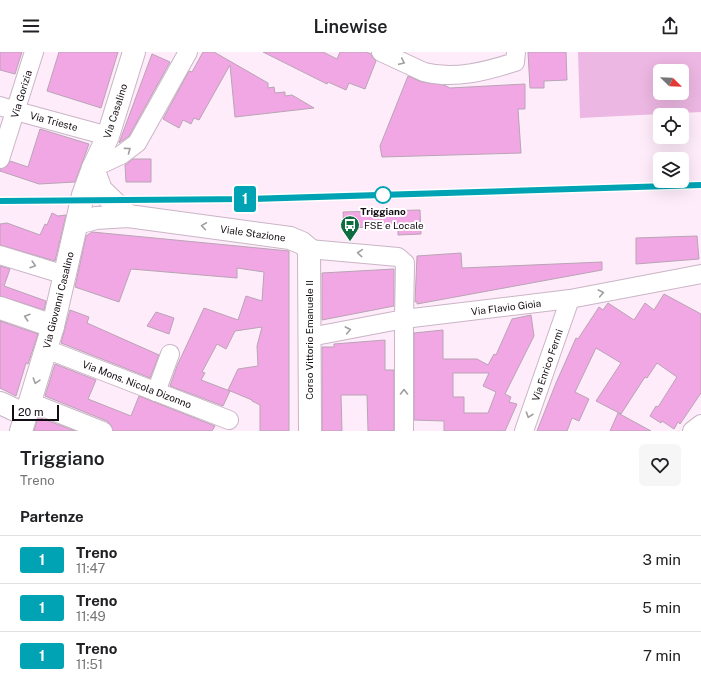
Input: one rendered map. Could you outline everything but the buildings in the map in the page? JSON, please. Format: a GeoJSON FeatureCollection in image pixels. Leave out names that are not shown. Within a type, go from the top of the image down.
{"type":"FeatureCollection","features":[{"type":"Feature","properties":{"kind":"street","name":"Via Gorizia"},"geometry":{"type":"LineString","coordinates":[[0,159],[8,109],[34,52]]}},
{"type":"Feature","properties":{"kind":"street","name":"Via Casalino"},"geometry":{"type":"LineString","coordinates":[[93,168],[108,136],[134,52]]}},
{"type":"Feature","properties":{"kind":"street"},"geometry":{"type":"LineString","coordinates":[[128,216],[101,190],[93,168],[121,155],[137,143],[188,52]]}},
{"type":"Feature","properties":{"kind":"street"},"geometry":{"type":"LineString","coordinates":[[380,52],[424,72],[439,75],[462,74],[497,68],[516,57]]}},
{"type":"Feature","properties":{"kind":"street","name":"Via Trieste"},"geometry":{"type":"LineString","coordinates":[[8,109],[108,136]]}},
{"type":"Feature","properties":{"kind":"street","name":"Via Giovanni Casalino"},"geometry":{"type":"LineString","coordinates":[[26,416],[53,326],[83,195],[93,168]]}},
{"type":"Feature","properties":{"kind":"street","name":"Viale Stazione"},"geometry":{"type":"LineString","coordinates":[[77,223],[96,218],[128,216],[290,238],[302,243],[308,249],[398,257],[405,263],[404,320]]}},
{"type":"Feature","properties":{"kind":"street","name":"Corso Vittorio Emanuele II"},"geometry":{"type":"LineString","coordinates":[[308,249],[310,431]]}},
{"type":"Feature","properties":{"kind":"street"},"geometry":{"type":"LineString","coordinates":[[0,255],[65,275]]}},
{"type":"Feature","properties":{"kind":"street","name":"Via Flavio Gioia"},"geometry":{"type":"LineString","coordinates":[[310,337],[404,320],[570,299],[701,274]]}},
{"type":"Feature","properties":{"kind":"street","name":"Via Enrico Fermi"},"geometry":{"type":"LineString","coordinates":[[524,431],[570,299]]}},
{"type":"Feature","properties":{"kind":"street"},"geometry":{"type":"LineString","coordinates":[[0,308],[53,326]]}},
{"type":"Feature","properties":{"kind":"street"},"geometry":{"type":"LineString","coordinates":[[404,320],[404,431]]}},
{"type":"Feature","properties":{"kind":"street","name":"Via Mons. Nicola Dizonno"},"geometry":{"type":"LineString","coordinates":[[46,349],[229,420]]}},
{"type":"Feature","properties":{"kind":"street"},"geometry":{"type":"LineString","coordinates":[[156,392],[170,354]]}},
{"type":"Feature","properties":{"kind":"street"},"geometry":{"type":"LineString","coordinates":[[0,403],[26,416],[103,431]]}},
{"type":"Feature","properties":{"kind":"street"},"geometry":{"type":"LineString","coordinates":[[692,431],[701,424]]}},
{"type":"Feature","properties":{"kind":"shaded area"},"geometry":{"type":"Polygon","coordinates":[[[578,52],[701,52],[701,112],[689,113],[689,108],[653,108],[653,114],[580,118],[578,52]]]}},
{"type":"Feature","properties":{"kind":"train","name":"1"},"geometry":{"type":"LineString","coordinates":[[0,201],[250,199],[701,185]]}},
{"type":"Feature","properties":{"kind":"place","name":"Triggiano"},"geometry":{"type":"Point","coordinates":[383,195]}},
{"type":"Feature","properties":{"kind":"place","name":"FSE e Locale"},"geometry":{"type":"Point","coordinates":[350,242]}}]}
